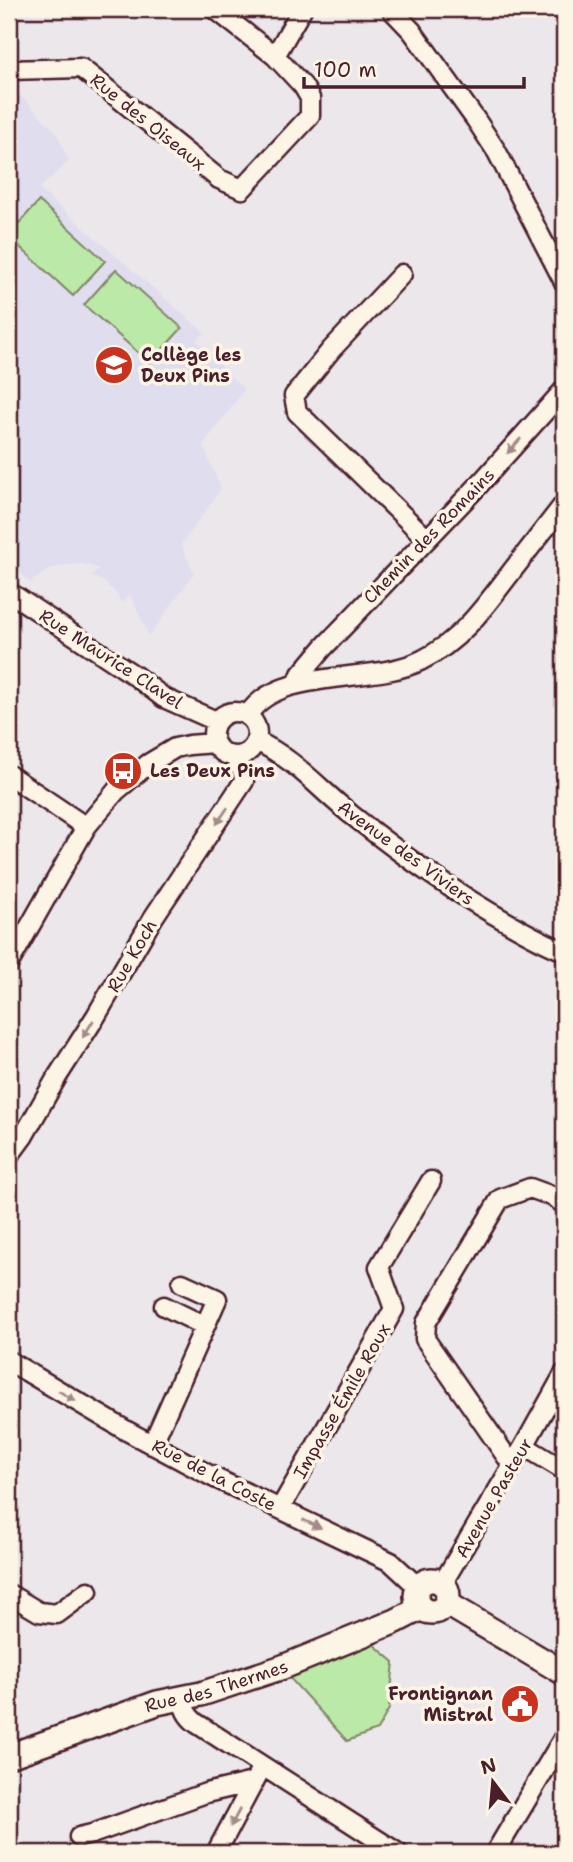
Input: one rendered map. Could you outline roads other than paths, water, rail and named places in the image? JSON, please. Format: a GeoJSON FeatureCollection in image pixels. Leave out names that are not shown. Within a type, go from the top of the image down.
{"type":"FeatureCollection","features":[{"type":"Feature","properties":{"kind":"main road","name":"Rue des Thermes"},"geometry":{"type":"LineString","coordinates":[[9,1756],[157,1703],[201,1694],[283,1667],[396,1621],[419,1598],[422,1583],[429,1580],[436,1580],[444,1593]]}},
{"type":"Feature","properties":{"kind":"main road"},"geometry":{"type":"LineString","coordinates":[[444,1593],[564,1673]]}},
{"type":"Feature","properties":{"kind":"street"},"geometry":{"type":"LineString","coordinates":[[215,9],[275,57],[302,9]]}},
{"type":"Feature","properties":{"kind":"street"},"geometry":{"type":"LineString","coordinates":[[391,9],[412,31],[498,152],[564,282]]}},
{"type":"Feature","properties":{"kind":"street","name":"Rue des Oiseaux"},"geometry":{"type":"LineString","coordinates":[[9,70],[81,68],[219,179],[242,189],[310,116],[310,97],[275,57]]}},
{"type":"Feature","properties":{"kind":"street"},"geometry":{"type":"LineString","coordinates":[[402,274],[331,350],[294,396],[297,412],[427,539]]}},
{"type":"Feature","properties":{"kind":"street","name":"Chemin des Romains"},"geometry":{"type":"LineString","coordinates":[[297,684],[300,674],[323,648],[477,487],[564,390]]}},
{"type":"Feature","properties":{"kind":"street"},"geometry":{"type":"LineString","coordinates":[[248,715],[269,695],[297,684],[390,671],[421,661],[443,647],[474,620],[564,504]]}},
{"type":"Feature","properties":{"kind":"street","name":"Rue Maurice Clavel"},"geometry":{"type":"LineString","coordinates":[[9,592],[164,698],[216,721]]}},
{"type":"Feature","properties":{"kind":"street"},"geometry":{"type":"LineString","coordinates":[[234,711],[248,715],[254,722],[256,741],[248,752],[226,755],[215,743],[213,728],[216,721],[234,711]]}},
{"type":"Feature","properties":{"kind":"street","name":"Avenue des Viviers"},"geometry":{"type":"LineString","coordinates":[[256,741],[275,750],[351,815],[469,901],[547,945],[564,951]]}},
{"type":"Feature","properties":{"kind":"street"},"geometry":{"type":"LineString","coordinates":[[9,963],[86,827],[116,791],[148,764],[175,748],[215,743]]}},
{"type":"Feature","properties":{"kind":"street","name":"Rue Koch"},"geometry":{"type":"LineString","coordinates":[[9,1156],[23,1137],[153,918],[244,782],[243,773],[234,756]]}},
{"type":"Feature","properties":{"kind":"street"},"geometry":{"type":"LineString","coordinates":[[9,775],[86,827]]}},
{"type":"Feature","properties":{"kind":"street","name":"Impasse Émile Roux"},"geometry":{"type":"LineString","coordinates":[[280,1509],[394,1309],[379,1267],[431,1181]]}},
{"type":"Feature","properties":{"kind":"street"},"geometry":{"type":"LineString","coordinates":[[513,1466],[425,1339],[426,1323],[500,1199],[530,1188],[552,1196],[564,1204]]}},
{"type":"Feature","properties":{"kind":"street"},"geometry":{"type":"LineString","coordinates":[[152,1445],[217,1299],[182,1283]]}},
{"type":"Feature","properties":{"kind":"street"},"geometry":{"type":"LineString","coordinates":[[164,1306],[205,1326]]}},
{"type":"Feature","properties":{"kind":"street","name":"Rue de la Coste"},"geometry":{"type":"LineString","coordinates":[[9,1361],[212,1477],[391,1562],[419,1598]]}},
{"type":"Feature","properties":{"kind":"street","name":"Avenue Pasteur"},"geometry":{"type":"LineString","coordinates":[[444,1593],[564,1374]]}},
{"type":"Feature","properties":{"kind":"street"},"geometry":{"type":"LineString","coordinates":[[524,1446],[564,1470]]}},
{"type":"Feature","properties":{"kind":"street"},"geometry":{"type":"LineString","coordinates":[[9,1594],[39,1612],[57,1614],[88,1591]]}},
{"type":"Feature","properties":{"kind":"street"},"geometry":{"type":"LineString","coordinates":[[183,1697],[189,1718],[398,1853]]}},
{"type":"Feature","properties":{"kind":"street"},"geometry":{"type":"LineString","coordinates":[[495,1853],[564,1737]]}},
{"type":"Feature","properties":{"kind":"street"},"geometry":{"type":"LineString","coordinates":[[216,1853],[264,1766]]}},
{"type":"Feature","properties":{"kind":"street"},"geometry":{"type":"LineString","coordinates":[[79,1837],[206,1793],[253,1782]]}},
{"type":"Feature","properties":{"kind":"place","name":"Collège les Deux Pins"},"geometry":{"type":"Point","coordinates":[114,365]}},
{"type":"Feature","properties":{"kind":"place","name":"Les Deux Pins"},"geometry":{"type":"Point","coordinates":[123,771]}},
{"type":"Feature","properties":{"kind":"place","name":"Frontignan Mistral"},"geometry":{"type":"Point","coordinates":[520,1704]}}]}
